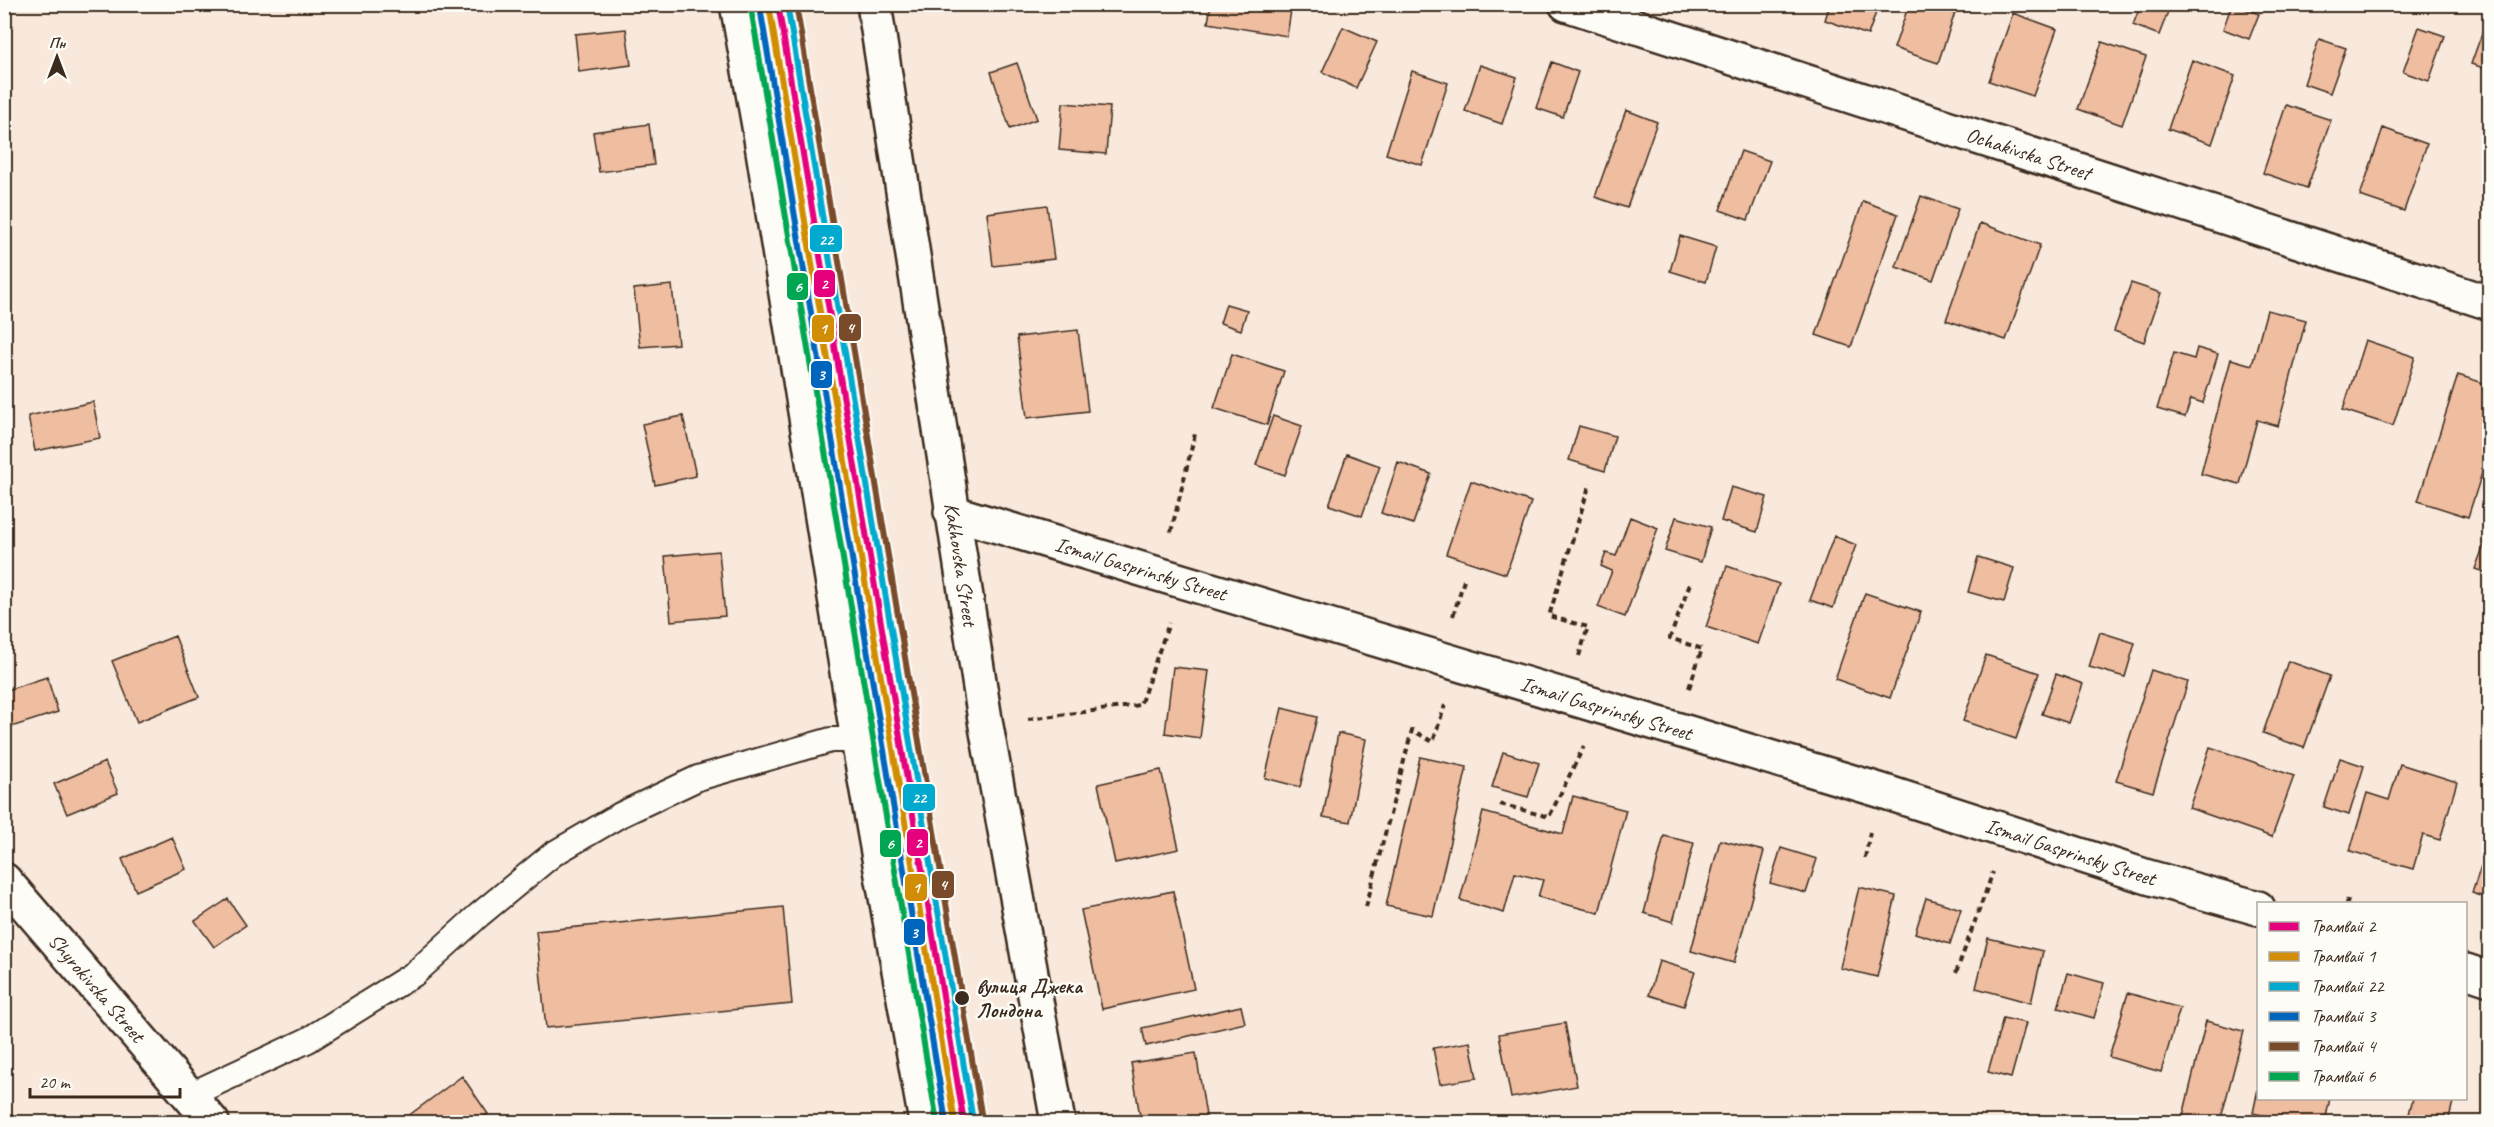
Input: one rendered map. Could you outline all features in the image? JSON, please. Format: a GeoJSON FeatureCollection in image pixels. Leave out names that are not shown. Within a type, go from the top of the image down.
{"type":"FeatureCollection","features":[{"type":"Feature","properties":{"kind":"street"},"geometry":{"type":"LineString","coordinates":[[737,4],[759,126],[858,740],[926,1122]]}},
{"type":"Feature","properties":{"kind":"street","name":"Kakhovska Street"},"geometry":{"type":"LineString","coordinates":[[874,4],[986,726],[1058,1122]]}},
{"type":"Feature","properties":{"kind":"street","name":"Ochakivska Street"},"geometry":{"type":"LineString","coordinates":[[1566,4],[2490,303]]}},
{"type":"Feature","properties":{"kind":"street","name":"Ismail Gasprinsky Street"},"geometry":{"type":"LineString","coordinates":[[951,512],[1173,581],[1676,729],[2148,877],[2257,907]]}},
{"type":"Feature","properties":{"kind":"street","name":"Shyrokivska Street"},"geometry":{"type":"LineString","coordinates":[[4,880],[212,1122]]}},
{"type":"Feature","properties":{"kind":"street"},"geometry":{"type":"LineString","coordinates":[[2467,971],[2490,979]]}},
{"type":"Feature","properties":{"kind":"lane"},"geometry":{"type":"LineString","coordinates":[[190,1095],[308,1040],[414,974],[479,915],[553,854],[620,815],[709,775],[831,740],[858,740]]}},
{"type":"Feature","properties":{"kind":"path"},"geometry":{"type":"LineString","coordinates":[[986,726],[1140,705],[1173,581],[1195,434]]}},
{"type":"Feature","properties":{"kind":"path"},"geometry":{"type":"LineString","coordinates":[[1568,697],[1588,627],[1549,616],[1590,483]]}},
{"type":"Feature","properties":{"kind":"path"},"geometry":{"type":"LineString","coordinates":[[1676,729],[1702,649],[1670,638],[1691,581]]}},
{"type":"Feature","properties":{"kind":"path"},"geometry":{"type":"LineString","coordinates":[[1366,907],[1412,730],[1433,742],[1459,665]]}},
{"type":"Feature","properties":{"kind":"path"},"geometry":{"type":"LineString","coordinates":[[1500,804],[1549,818],[1576,767],[1599,706]]}},
{"type":"Feature","properties":{"kind":"path"},"geometry":{"type":"LineString","coordinates":[[1956,973],[2008,832]]}},
{"type":"Feature","properties":{"kind":"building"},"geometry":{"type":"Polygon","coordinates":[[[1211,4],[1292,4],[1287,36],[1208,23],[1211,4]]]}},
{"type":"Feature","properties":{"kind":"building"},"geometry":{"type":"Polygon","coordinates":[[[1830,4],[1879,4],[1868,35],[1825,20],[1830,4]]]}},
{"type":"Feature","properties":{"kind":"building"},"geometry":{"type":"Polygon","coordinates":[[[1909,4],[1958,4],[1938,63],[1894,48],[1909,4]]]}},
{"type":"Feature","properties":{"kind":"building"},"geometry":{"type":"Polygon","coordinates":[[[2141,4],[2158,4],[2169,9],[2159,35],[2133,25],[2141,4]]]}},
{"type":"Feature","properties":{"kind":"building"},"geometry":{"type":"Polygon","coordinates":[[[2232,4],[2259,14],[2249,39],[2223,29],[2232,4]]]}},
{"type":"Feature","properties":{"kind":"building"},"geometry":{"type":"Polygon","coordinates":[[[2013,13],[2057,29],[2033,96],[1989,81],[2013,13]]]}},
{"type":"Feature","properties":{"kind":"building"},"geometry":{"type":"Polygon","coordinates":[[[2487,19],[2490,19],[2490,70],[2471,64],[2487,19]]]}},
{"type":"Feature","properties":{"kind":"building"},"geometry":{"type":"Polygon","coordinates":[[[1343,27],[1377,42],[1356,88],[1322,72],[1343,27]]]}},
{"type":"Feature","properties":{"kind":"building"},"geometry":{"type":"Polygon","coordinates":[[[2419,27],[2445,36],[2429,81],[2403,72],[2419,27]]]}},
{"type":"Feature","properties":{"kind":"building"},"geometry":{"type":"Polygon","coordinates":[[[626,29],[631,65],[579,72],[575,34],[626,29]]]}},
{"type":"Feature","properties":{"kind":"building"},"geometry":{"type":"Polygon","coordinates":[[[2319,39],[2346,48],[2330,93],[2304,84],[2319,39]]]}},
{"type":"Feature","properties":{"kind":"building"},"geometry":{"type":"Polygon","coordinates":[[[2102,42],[2146,57],[2122,125],[2078,109],[2102,42]]]}},
{"type":"Feature","properties":{"kind":"building"},"geometry":{"type":"Polygon","coordinates":[[[2192,60],[2235,76],[2212,144],[2168,129],[2192,60]]]}},
{"type":"Feature","properties":{"kind":"building"},"geometry":{"type":"Polygon","coordinates":[[[1552,62],[1578,72],[1563,117],[1536,108],[1552,62]]]}},
{"type":"Feature","properties":{"kind":"building"},"geometry":{"type":"Polygon","coordinates":[[[1017,63],[1037,119],[1010,129],[991,72],[1017,63]]]}},
{"type":"Feature","properties":{"kind":"building"},"geometry":{"type":"Polygon","coordinates":[[[1480,65],[1517,77],[1502,124],[1465,111],[1480,65]]]}},
{"type":"Feature","properties":{"kind":"building"},"geometry":{"type":"Polygon","coordinates":[[[1412,71],[1448,83],[1422,165],[1386,154],[1412,71]]]}},
{"type":"Feature","properties":{"kind":"building"},"geometry":{"type":"Polygon","coordinates":[[[1063,103],[1110,107],[1106,154],[1059,150],[1063,103]]]}},
{"type":"Feature","properties":{"kind":"building"},"geometry":{"type":"Polygon","coordinates":[[[2286,105],[2331,120],[2307,188],[2263,173],[2286,105]]]}},
{"type":"Feature","properties":{"kind":"building"},"geometry":{"type":"Polygon","coordinates":[[[1626,110],[1657,122],[1627,208],[1595,197],[1626,110]]]}},
{"type":"Feature","properties":{"kind":"building"},"geometry":{"type":"Polygon","coordinates":[[[649,124],[654,165],[599,172],[593,132],[649,124]]]}},
{"type":"Feature","properties":{"kind":"building"},"geometry":{"type":"Polygon","coordinates":[[[2383,128],[2427,144],[2404,211],[2360,196],[2383,128]]]}},
{"type":"Feature","properties":{"kind":"building"},"geometry":{"type":"Polygon","coordinates":[[[2490,149],[2490,182],[2482,180],[2490,149]]]}},
{"type":"Feature","properties":{"kind":"building"},"geometry":{"type":"Polygon","coordinates":[[[1741,151],[1770,161],[1748,220],[1720,210],[1741,151]]]}},
{"type":"Feature","properties":{"kind":"building"},"geometry":{"type":"Polygon","coordinates":[[[1921,196],[1958,209],[1933,280],[1896,267],[1921,196]]]}},
{"type":"Feature","properties":{"kind":"building"},"geometry":{"type":"Polygon","coordinates":[[[1863,201],[1898,214],[1851,347],[1816,335],[1863,201]]]}},
{"type":"Feature","properties":{"kind":"building"},"geometry":{"type":"Polygon","coordinates":[[[1047,205],[1054,259],[993,266],[987,213],[1047,205]]]}},
{"type":"Feature","properties":{"kind":"building"},"geometry":{"type":"Polygon","coordinates":[[[1980,223],[2040,245],[2006,340],[1946,320],[1980,223]]]}},
{"type":"Feature","properties":{"kind":"building"},"geometry":{"type":"Polygon","coordinates":[[[1680,236],[1716,247],[1706,282],[1670,271],[1680,236]]]}},
{"type":"Feature","properties":{"kind":"building"},"geometry":{"type":"Polygon","coordinates":[[[2131,283],[2161,293],[2144,342],[2114,331],[2131,283]]]}},
{"type":"Feature","properties":{"kind":"building"},"geometry":{"type":"Polygon","coordinates":[[[672,285],[678,344],[640,347],[634,289],[672,285]]]}},
{"type":"Feature","properties":{"kind":"building"},"geometry":{"type":"Polygon","coordinates":[[[1226,304],[1247,310],[1241,330],[1220,323],[1226,304]]]}},
{"type":"Feature","properties":{"kind":"building"},"geometry":{"type":"Polygon","coordinates":[[[2267,310],[2306,320],[2278,426],[2257,420],[2240,484],[2201,474],[2231,359],[2252,365],[2267,310]]]}},
{"type":"Feature","properties":{"kind":"building"},"geometry":{"type":"Polygon","coordinates":[[[1078,330],[1088,411],[1027,418],[1017,337],[1078,330]]]}},
{"type":"Feature","properties":{"kind":"building"},"geometry":{"type":"Polygon","coordinates":[[[2365,340],[2415,357],[2393,426],[2343,410],[2365,340]]]}},
{"type":"Feature","properties":{"kind":"building"},"geometry":{"type":"Polygon","coordinates":[[[2197,348],[2218,354],[2203,403],[2191,399],[2185,417],[2157,409],[2174,353],[2194,359],[2197,348]]]}},
{"type":"Feature","properties":{"kind":"building"},"geometry":{"type":"Polygon","coordinates":[[[1232,354],[1284,371],[1267,425],[1214,408],[1232,354]]]}},
{"type":"Feature","properties":{"kind":"building"},"geometry":{"type":"Polygon","coordinates":[[[2458,375],[2490,385],[2490,448],[2468,517],[2418,501],[2458,375]]]}},
{"type":"Feature","properties":{"kind":"building"},"geometry":{"type":"Polygon","coordinates":[[[93,402],[100,438],[35,451],[28,416],[93,402]]]}},
{"type":"Feature","properties":{"kind":"building"},"geometry":{"type":"Polygon","coordinates":[[[683,416],[696,476],[655,485],[642,424],[683,416]]]}},
{"type":"Feature","properties":{"kind":"building"},"geometry":{"type":"Polygon","coordinates":[[[1273,416],[1302,426],[1285,475],[1256,465],[1273,416]]]}},
{"type":"Feature","properties":{"kind":"building"},"geometry":{"type":"Polygon","coordinates":[[[1579,426],[1615,436],[1605,471],[1569,460],[1579,426]]]}},
{"type":"Feature","properties":{"kind":"building"},"geometry":{"type":"Polygon","coordinates":[[[1347,454],[1380,466],[1362,516],[1329,505],[1347,454]]]}},
{"type":"Feature","properties":{"kind":"building"},"geometry":{"type":"Polygon","coordinates":[[[1398,462],[1431,474],[1413,524],[1381,513],[1398,462]]]}},
{"type":"Feature","properties":{"kind":"building"},"geometry":{"type":"Polygon","coordinates":[[[1471,481],[1531,502],[1506,574],[1446,554],[1471,481]]]}},
{"type":"Feature","properties":{"kind":"building"},"geometry":{"type":"Polygon","coordinates":[[[1731,487],[1767,497],[1757,532],[1721,521],[1731,487]]]}},
{"type":"Feature","properties":{"kind":"building"},"geometry":{"type":"Polygon","coordinates":[[[1630,517],[1658,528],[1625,617],[1598,607],[1612,571],[1601,566],[1606,553],[1616,556],[1630,517]]]}},
{"type":"Feature","properties":{"kind":"building"},"geometry":{"type":"Polygon","coordinates":[[[1676,517],[1711,527],[1701,562],[1665,551],[1676,517]]]}},
{"type":"Feature","properties":{"kind":"building"},"geometry":{"type":"Polygon","coordinates":[[[2490,529],[2490,574],[2475,569],[2490,529]]]}},
{"type":"Feature","properties":{"kind":"building"},"geometry":{"type":"Polygon","coordinates":[[[1834,536],[1856,545],[1833,608],[1810,600],[1834,536]]]}},
{"type":"Feature","properties":{"kind":"building"},"geometry":{"type":"Polygon","coordinates":[[[719,551],[725,616],[671,621],[665,556],[719,551]]]}},
{"type":"Feature","properties":{"kind":"building"},"geometry":{"type":"Polygon","coordinates":[[[1978,557],[2014,568],[2004,602],[1968,592],[1978,557]]]}},
{"type":"Feature","properties":{"kind":"building"},"geometry":{"type":"Polygon","coordinates":[[[1727,566],[1779,584],[1758,644],[1706,627],[1727,566]]]}},
{"type":"Feature","properties":{"kind":"building"},"geometry":{"type":"Polygon","coordinates":[[[1865,593],[1921,612],[1890,698],[1835,679],[1865,593]]]}},
{"type":"Feature","properties":{"kind":"building"},"geometry":{"type":"Polygon","coordinates":[[[2100,632],[2135,643],[2125,677],[2089,667],[2100,632]]]}},
{"type":"Feature","properties":{"kind":"building"},"geometry":{"type":"Polygon","coordinates":[[[175,636],[199,697],[137,722],[112,661],[175,636]]]}},
{"type":"Feature","properties":{"kind":"building"},"geometry":{"type":"Polygon","coordinates":[[[1986,655],[2039,673],[2016,739],[1963,721],[1986,655]]]}},
{"type":"Feature","properties":{"kind":"building"},"geometry":{"type":"Polygon","coordinates":[[[2288,661],[2330,676],[2304,748],[2263,733],[2288,661]]]}},
{"type":"Feature","properties":{"kind":"building"},"geometry":{"type":"Polygon","coordinates":[[[1173,667],[1209,671],[1200,738],[1165,733],[1173,667]]]}},
{"type":"Feature","properties":{"kind":"building"},"geometry":{"type":"Polygon","coordinates":[[[2151,670],[2188,682],[2153,792],[2116,781],[2151,670]]]}},
{"type":"Feature","properties":{"kind":"building"},"geometry":{"type":"Polygon","coordinates":[[[2056,674],[2083,684],[2069,723],[2042,714],[2056,674]]]}},
{"type":"Feature","properties":{"kind":"building"},"geometry":{"type":"Polygon","coordinates":[[[47,677],[58,712],[5,729],[4,691],[47,677]]]}},
{"type":"Feature","properties":{"kind":"building"},"geometry":{"type":"Polygon","coordinates":[[[1282,708],[1317,717],[1300,787],[1265,778],[1282,708]]]}},
{"type":"Feature","properties":{"kind":"building"},"geometry":{"type":"Polygon","coordinates":[[[1338,733],[1366,739],[1350,822],[1323,817],[1338,733]]]}},
{"type":"Feature","properties":{"kind":"building"},"geometry":{"type":"Polygon","coordinates":[[[2210,747],[2294,776],[2272,837],[2189,808],[2210,747]]]}},
{"type":"Feature","properties":{"kind":"building"},"geometry":{"type":"Polygon","coordinates":[[[1503,752],[1539,763],[1528,797],[1492,787],[1503,752]]]}},
{"type":"Feature","properties":{"kind":"building"},"geometry":{"type":"Polygon","coordinates":[[[1420,757],[1467,767],[1433,916],[1386,906],[1420,757]]]}},
{"type":"Feature","properties":{"kind":"building"},"geometry":{"type":"Polygon","coordinates":[[[2340,758],[2364,766],[2349,815],[2324,807],[2340,758]]]}},
{"type":"Feature","properties":{"kind":"building"},"geometry":{"type":"Polygon","coordinates":[[[105,762],[118,793],[67,814],[54,784],[105,762]]]}},
{"type":"Feature","properties":{"kind":"building"},"geometry":{"type":"Polygon","coordinates":[[[2400,764],[2457,782],[2440,840],[2423,835],[2413,869],[2350,851],[2367,793],[2389,800],[2400,764]]]}},
{"type":"Feature","properties":{"kind":"building"},"geometry":{"type":"Polygon","coordinates":[[[1161,770],[1179,849],[1115,863],[1098,784],[1161,770]]]}},
{"type":"Feature","properties":{"kind":"building"},"geometry":{"type":"Polygon","coordinates":[[[1573,796],[1626,810],[1599,913],[1538,897],[1543,880],[1515,873],[1504,913],[1460,900],[1483,812],[1563,834],[1573,796]]]}},
{"type":"Feature","properties":{"kind":"building"},"geometry":{"type":"Polygon","coordinates":[[[1664,836],[1694,843],[1673,922],[1644,913],[1664,836]]]}},
{"type":"Feature","properties":{"kind":"building"},"geometry":{"type":"Polygon","coordinates":[[[172,837],[186,869],[136,891],[122,859],[172,837]]]}},
{"type":"Feature","properties":{"kind":"building"},"geometry":{"type":"Polygon","coordinates":[[[2490,839],[2490,899],[2472,893],[2490,839]]]}},
{"type":"Feature","properties":{"kind":"building"},"geometry":{"type":"Polygon","coordinates":[[[1720,840],[1764,851],[1734,963],[1691,951],[1720,840]]]}},
{"type":"Feature","properties":{"kind":"building"},"geometry":{"type":"Polygon","coordinates":[[[1781,848],[1817,859],[1806,893],[1770,883],[1781,848]]]}},
{"type":"Feature","properties":{"kind":"building"},"geometry":{"type":"Polygon","coordinates":[[[1859,887],[1896,896],[1877,977],[1840,968],[1859,887]]]}},
{"type":"Feature","properties":{"kind":"building"},"geometry":{"type":"Polygon","coordinates":[[[1173,891],[1194,989],[1102,1009],[1081,910],[1173,891]]]}},
{"type":"Feature","properties":{"kind":"building"},"geometry":{"type":"Polygon","coordinates":[[[1926,898],[1961,909],[1950,944],[1915,933],[1926,898]]]}},
{"type":"Feature","properties":{"kind":"building"},"geometry":{"type":"Polygon","coordinates":[[[228,899],[246,925],[214,947],[195,921],[228,899]]]}},
{"type":"Feature","properties":{"kind":"building"},"geometry":{"type":"Polygon","coordinates":[[[783,907],[792,1004],[546,1028],[536,931],[783,907]]]}},
{"type":"Feature","properties":{"kind":"building"},"geometry":{"type":"Polygon","coordinates":[[[1988,938],[2043,951],[2031,1003],[1976,988],[1988,938]]]}},
{"type":"Feature","properties":{"kind":"building"},"geometry":{"type":"Polygon","coordinates":[[[1659,961],[1695,972],[1684,1006],[1649,995],[1659,961]]]}},
{"type":"Feature","properties":{"kind":"building"},"geometry":{"type":"Polygon","coordinates":[[[2068,973],[2104,983],[2094,1018],[2058,1008],[2068,973]]]}},
{"type":"Feature","properties":{"kind":"building"},"geometry":{"type":"Polygon","coordinates":[[[2128,993],[2180,1008],[2161,1072],[2109,1057],[2128,993]]]}},
{"type":"Feature","properties":{"kind":"building"},"geometry":{"type":"Polygon","coordinates":[[[1241,1006],[1245,1023],[1146,1046],[1142,1028],[1241,1006]]]}},
{"type":"Feature","properties":{"kind":"building"},"geometry":{"type":"Polygon","coordinates":[[[2003,1018],[2026,1023],[2011,1078],[1988,1072],[2003,1018]]]}},
{"type":"Feature","properties":{"kind":"building"},"geometry":{"type":"Polygon","coordinates":[[[2206,1021],[2244,1031],[2220,1122],[2207,1122],[2183,1116],[2206,1021]]]}},
{"type":"Feature","properties":{"kind":"building"},"geometry":{"type":"Polygon","coordinates":[[[1565,1023],[1577,1086],[1511,1098],[1499,1034],[1565,1023]]]}},
{"type":"Feature","properties":{"kind":"building"},"geometry":{"type":"Polygon","coordinates":[[[1470,1042],[1477,1078],[1440,1084],[1433,1048],[1470,1042]]]}},
{"type":"Feature","properties":{"kind":"building"},"geometry":{"type":"Polygon","coordinates":[[[1196,1053],[1207,1122],[1141,1122],[1131,1063],[1196,1053]]]}},
{"type":"Feature","properties":{"kind":"building"},"geometry":{"type":"Polygon","coordinates":[[[462,1076],[488,1114],[475,1122],[400,1122],[462,1076]]]}},
{"type":"Feature","properties":{"kind":"building"},"geometry":{"type":"Polygon","coordinates":[[[2257,1094],[2257,1100],[2330,1100],[2325,1122],[2293,1122],[2253,1113],[2257,1094]]]}},
{"type":"Feature","properties":{"kind":"building"},"geometry":{"type":"Polygon","coordinates":[[[2412,1100],[2454,1100],[2448,1122],[2407,1122],[2412,1100]]]}},
{"type":"Feature","properties":{"kind":"tram line","name":"2"},"geometry":{"type":"LineString","coordinates":[[778,4],[964,1122]]}},
{"type":"Feature","properties":{"kind":"tram line","name":"22"},"geometry":{"type":"LineString","coordinates":[[787,4],[973,1121]]}},
{"type":"Feature","properties":{"kind":"tram line","name":"4"},"geometry":{"type":"LineString","coordinates":[[796,4],[982,1119]]}},
{"type":"Feature","properties":{"kind":"tram line","name":"1"},"geometry":{"type":"LineString","coordinates":[[769,5],[955,1122]]}},
{"type":"Feature","properties":{"kind":"tram line","name":"3"},"geometry":{"type":"LineString","coordinates":[[760,7],[946,1122]]}},
{"type":"Feature","properties":{"kind":"tram line","name":"6"},"geometry":{"type":"LineString","coordinates":[[751,8],[937,1122]]}},
{"type":"Feature","properties":{"kind":"place","name":"вулиця Джека Лондона"},"geometry":{"type":"Point","coordinates":[962,998]}}]}
